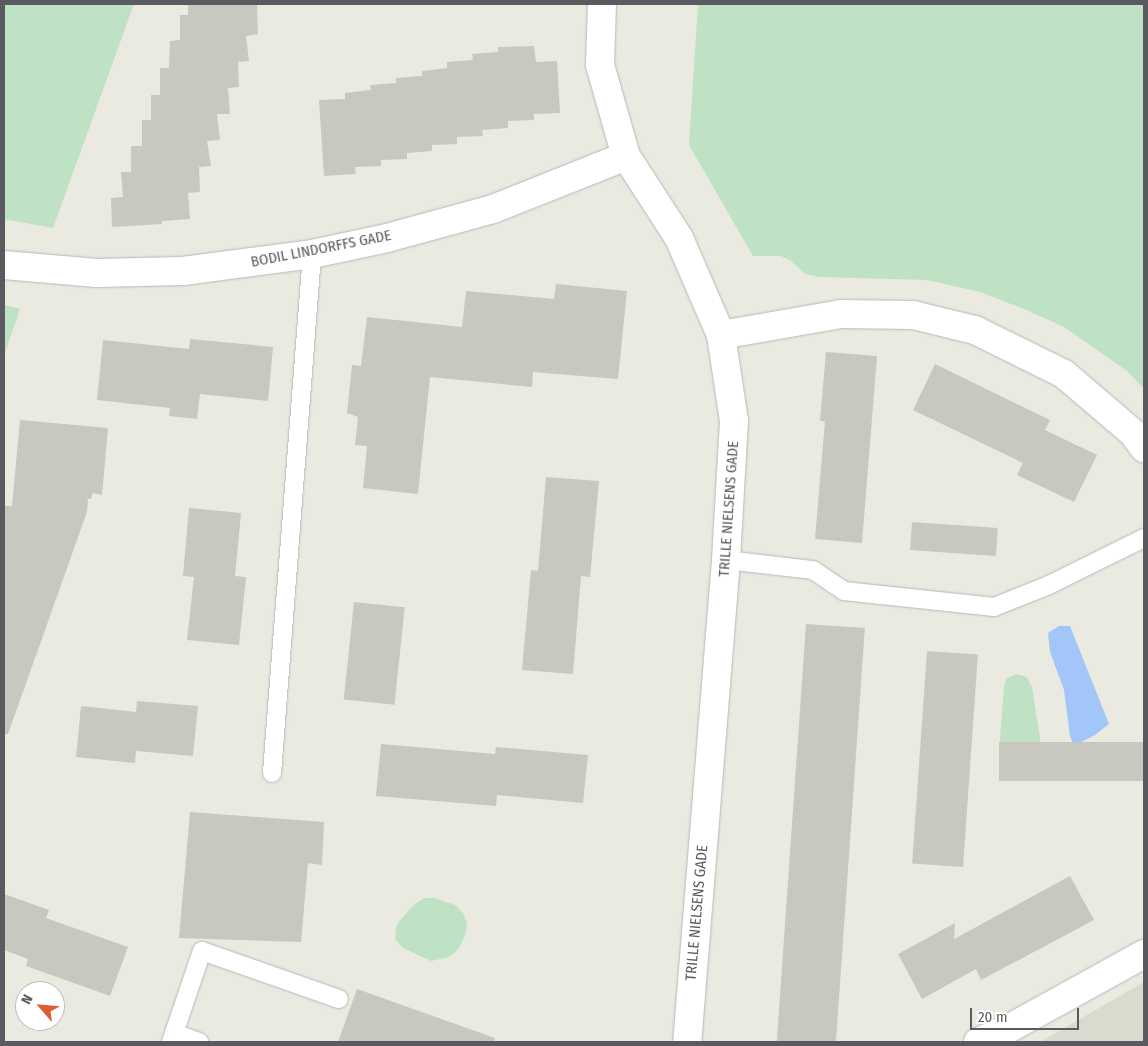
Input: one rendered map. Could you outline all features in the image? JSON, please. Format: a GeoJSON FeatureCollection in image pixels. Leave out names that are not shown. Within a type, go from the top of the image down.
{"type":"FeatureCollection","features":[{"type":"Feature","properties":{"kind":"street","name":"TRILLE NIELSENS GADE"},"geometry":{"type":"LineString","coordinates":[[602,4],[600,65],[626,156],[679,238],[721,335],[734,421],[726,560],[686,1042]]}},
{"type":"Feature","properties":{"kind":"street","name":"BODIL LINDORFFS GADE"},"geometry":{"type":"LineString","coordinates":[[4,265],[97,273],[183,271],[312,254],[387,238],[493,209],[626,156]]}},
{"type":"Feature","properties":{"kind":"street"},"geometry":{"type":"LineString","coordinates":[[721,335],[841,314],[913,315],[975,330],[1064,374],[1133,433],[1144,448]]}},
{"type":"Feature","properties":{"kind":"street"},"geometry":{"type":"LineString","coordinates":[[978,1042],[1010,1028],[1144,954]]}},
{"type":"Feature","properties":{"kind":"lane"},"geometry":{"type":"LineString","coordinates":[[272,773],[312,254]]}},
{"type":"Feature","properties":{"kind":"lane"},"geometry":{"type":"LineString","coordinates":[[726,560],[813,570],[844,590],[994,607],[1049,585],[1144,538]]}},
{"type":"Feature","properties":{"kind":"lane"},"geometry":{"type":"LineString","coordinates":[[199,1042],[172,1038],[202,951],[339,999]]}},
{"type":"Feature","properties":{"kind":"shaded area"},"geometry":{"type":"Polygon","coordinates":[[[1144,982],[1144,1042],[1040,1042],[1144,982]]]}},
{"type":"Feature","properties":{"kind":"green space"},"geometry":{"type":"Polygon","coordinates":[[[4,4],[134,4],[53,228],[4,219],[4,4]]]}},
{"type":"Feature","properties":{"kind":"green space"},"geometry":{"type":"Polygon","coordinates":[[[698,4],[1144,4],[1144,389],[1127,371],[1064,327],[980,292],[927,280],[819,277],[805,274],[791,261],[781,256],[753,256],[689,145],[698,4]]]}},
{"type":"Feature","properties":{"kind":"green space"},"geometry":{"type":"Polygon","coordinates":[[[4,305],[20,309],[4,356],[4,305]]]}},
{"type":"Feature","properties":{"kind":"green space"},"geometry":{"type":"Polygon","coordinates":[[[1016,674],[1027,677],[1032,687],[1042,751],[1040,766],[1035,770],[1019,773],[1007,770],[999,751],[1004,687],[1006,679],[1016,674]]]}},
{"type":"Feature","properties":{"kind":"green space"},"geometry":{"type":"Polygon","coordinates":[[[424,898],[435,898],[455,905],[463,913],[467,924],[465,936],[458,949],[449,957],[431,961],[403,948],[395,939],[396,927],[400,920],[415,904],[424,898]]]}},
{"type":"Feature","properties":{"kind":"water"},"geometry":{"type":"Polygon","coordinates":[[[1059,626],[1070,626],[1109,724],[1095,735],[1074,746],[1070,736],[1064,690],[1050,652],[1048,633],[1059,626]]]}},
{"type":"Feature","properties":{"kind":"building"},"geometry":{"type":"Polygon","coordinates":[[[188,4],[257,4],[258,34],[246,36],[249,61],[238,62],[239,87],[228,88],[230,114],[217,114],[220,140],[207,141],[211,166],[199,167],[200,192],[188,193],[190,219],[162,221],[162,224],[112,227],[111,198],[123,197],[121,172],[131,172],[131,146],[142,146],[142,120],[151,120],[151,95],[160,95],[160,68],[169,68],[170,41],[180,40],[180,15],[188,15],[188,4]]]}},
{"type":"Feature","properties":{"kind":"building"},"geometry":{"type":"Polygon","coordinates":[[[534,46],[536,62],[557,61],[560,113],[534,114],[534,120],[508,121],[508,128],[482,130],[483,136],[457,137],[457,144],[432,145],[432,151],[407,153],[407,159],[381,160],[381,166],[355,167],[356,174],[324,176],[319,100],[345,99],[345,93],[371,90],[370,85],[396,83],[396,78],[422,76],[422,71],[447,68],[447,62],[473,60],[472,54],[498,52],[498,47],[534,46]]]}},
{"type":"Feature","properties":{"kind":"building"},"geometry":{"type":"Polygon","coordinates":[[[556,284],[627,291],[618,379],[533,372],[532,387],[430,377],[418,494],[363,488],[367,446],[355,445],[358,417],[347,413],[352,365],[361,366],[367,317],[462,327],[466,291],[554,299],[556,284]]]}},
{"type":"Feature","properties":{"kind":"building"},"geometry":{"type":"Polygon","coordinates":[[[190,339],[273,347],[268,401],[200,394],[197,419],[169,416],[170,408],[97,400],[103,340],[189,349],[190,339]]]}},
{"type":"Feature","properties":{"kind":"building"},"geometry":{"type":"Polygon","coordinates":[[[826,352],[877,356],[862,543],[815,539],[825,421],[820,421],[826,352]]]}},
{"type":"Feature","properties":{"kind":"building"},"geometry":{"type":"Polygon","coordinates":[[[935,364],[1050,420],[1045,430],[1097,455],[1074,502],[1017,475],[1023,463],[913,410],[935,364]]]}},
{"type":"Feature","properties":{"kind":"building"},"geometry":{"type":"Polygon","coordinates":[[[20,420],[108,428],[102,495],[93,493],[91,499],[88,499],[87,512],[8,734],[4,734],[4,506],[12,506],[20,420]]]}},
{"type":"Feature","properties":{"kind":"building"},"geometry":{"type":"Polygon","coordinates":[[[546,477],[599,481],[590,577],[581,576],[573,674],[522,670],[531,570],[538,571],[546,477]]]}},
{"type":"Feature","properties":{"kind":"building"},"geometry":{"type":"Polygon","coordinates":[[[189,508],[241,513],[235,576],[246,577],[239,645],[187,640],[194,577],[183,576],[189,508]]]}},
{"type":"Feature","properties":{"kind":"building"},"geometry":{"type":"Polygon","coordinates":[[[912,522],[998,528],[996,556],[910,550],[912,522]]]}},
{"type":"Feature","properties":{"kind":"building"},"geometry":{"type":"Polygon","coordinates":[[[354,602],[405,607],[394,705],[344,699],[354,602]]]}},
{"type":"Feature","properties":{"kind":"building"},"geometry":{"type":"Polygon","coordinates":[[[806,624],[865,628],[836,1042],[777,1042],[806,624]]]}},
{"type":"Feature","properties":{"kind":"building"},"geometry":{"type":"Polygon","coordinates":[[[927,651],[978,655],[963,867],[912,863],[927,651]]]}},
{"type":"Feature","properties":{"kind":"building"},"geometry":{"type":"Polygon","coordinates":[[[137,701],[198,706],[193,756],[136,751],[135,763],[76,757],[81,706],[136,712],[137,701]]]}},
{"type":"Feature","properties":{"kind":"building"},"geometry":{"type":"Polygon","coordinates":[[[999,742],[1144,742],[1144,781],[999,781],[999,742]]]}},
{"type":"Feature","properties":{"kind":"building"},"geometry":{"type":"Polygon","coordinates":[[[381,744],[495,754],[496,747],[588,755],[583,803],[497,795],[496,806],[376,796],[381,744]]]}},
{"type":"Feature","properties":{"kind":"building"},"geometry":{"type":"Polygon","coordinates":[[[190,812],[324,822],[322,865],[308,863],[301,942],[179,938],[190,812]]]}},
{"type":"Feature","properties":{"kind":"building"},"geometry":{"type":"Polygon","coordinates":[[[1070,876],[1094,920],[981,980],[976,969],[922,999],[898,954],[955,923],[954,939],[1070,876]]]}},
{"type":"Feature","properties":{"kind":"building"},"geometry":{"type":"Polygon","coordinates":[[[4,894],[49,910],[46,918],[128,947],[110,996],[26,966],[28,959],[4,950],[4,894]]]}},
{"type":"Feature","properties":{"kind":"building"},"geometry":{"type":"Polygon","coordinates":[[[357,989],[495,1038],[494,1042],[338,1042],[357,989]]]}}]}
